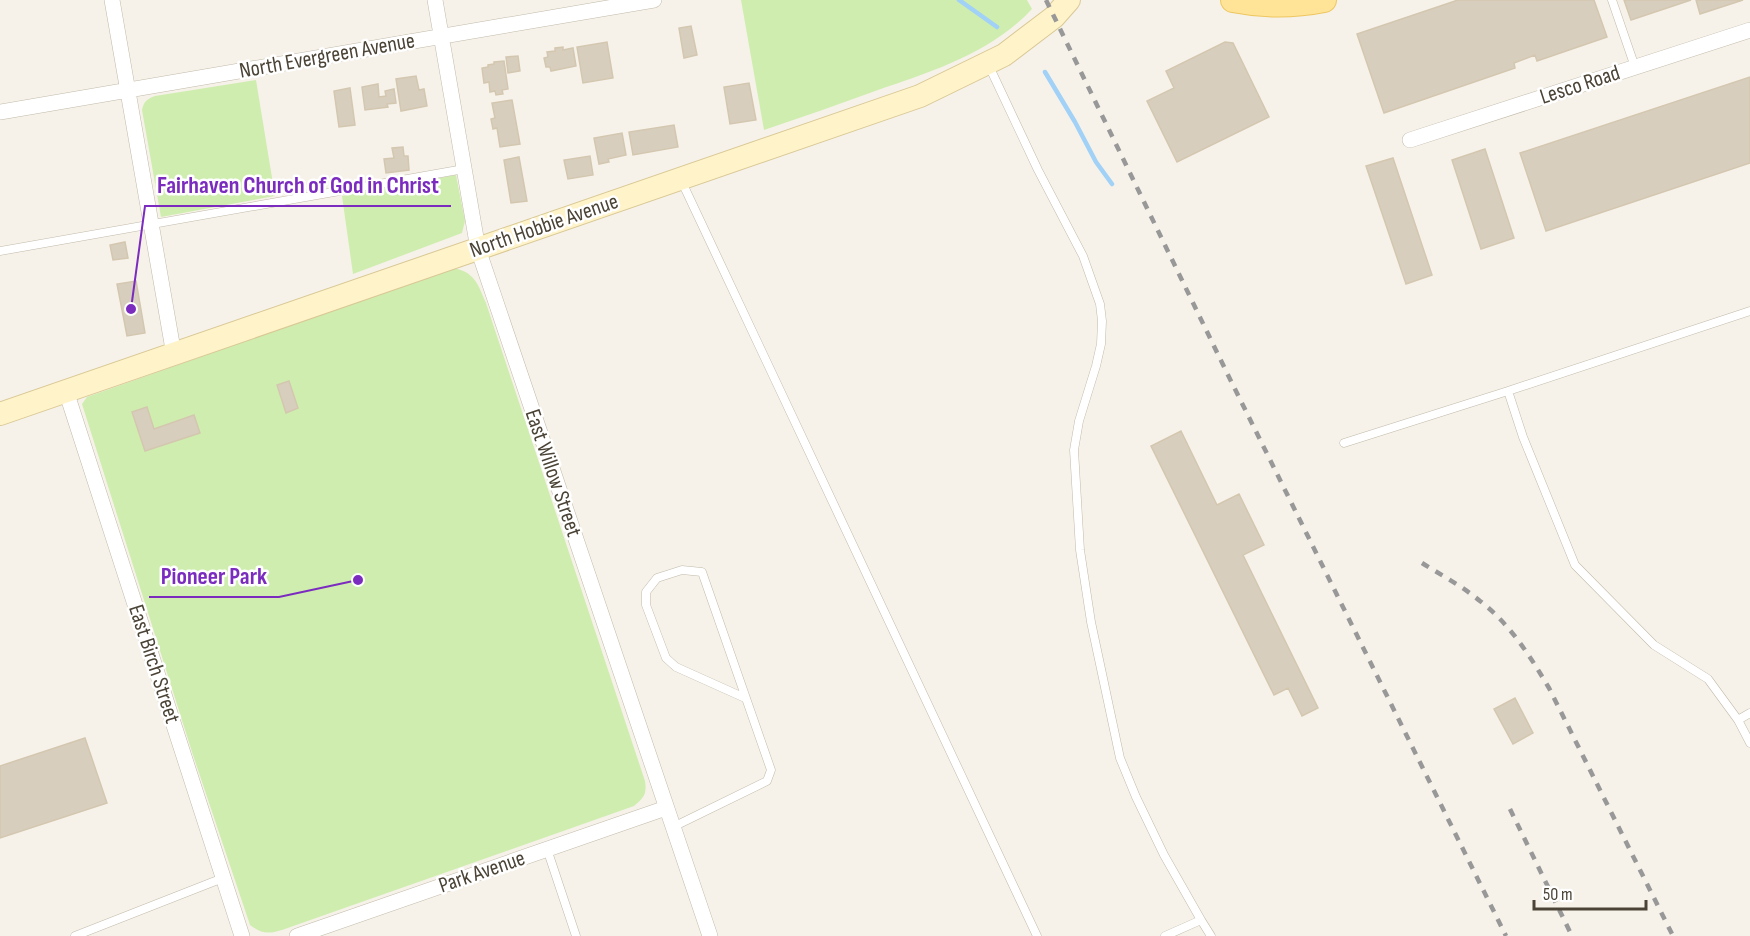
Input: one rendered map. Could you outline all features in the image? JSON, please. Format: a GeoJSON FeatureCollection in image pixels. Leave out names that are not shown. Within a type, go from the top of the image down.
{"type":"FeatureCollection","features":[{"type":"Feature","properties":{"kind":"main road","name":"North Hobbie Avenue"},"geometry":{"type":"LineString","coordinates":[[0,414],[920,96],[1004,55],[1054,17],[1069,0]]}},
{"type":"Feature","properties":{"kind":"main road"},"geometry":{"type":"LineString","coordinates":[[1233,0],[1252,4],[1308,3],[1324,0]]}},
{"type":"Feature","properties":{"kind":"street"},"geometry":{"type":"LineString","coordinates":[[112,0],[174,355]]}},
{"type":"Feature","properties":{"kind":"street","name":"East Willow Street"},"geometry":{"type":"LineString","coordinates":[[435,0],[478,249],[710,936]]}},
{"type":"Feature","properties":{"kind":"street","name":"North Evergreen Avenue"},"geometry":{"type":"LineString","coordinates":[[0,112],[654,0]]}},
{"type":"Feature","properties":{"kind":"street","name":"Lesco Road"},"geometry":{"type":"LineString","coordinates":[[1410,140],[1750,30]]}},
{"type":"Feature","properties":{"kind":"street","name":"East Birch Street"},"geometry":{"type":"LineString","coordinates":[[66,391],[242,936]]}},
{"type":"Feature","properties":{"kind":"street","name":"Park Avenue"},"geometry":{"type":"LineString","coordinates":[[297,936],[666,808]]}},
{"type":"Feature","properties":{"kind":"lane"},"geometry":{"type":"LineString","coordinates":[[1612,0],[1635,67]]}},
{"type":"Feature","properties":{"kind":"lane"},"geometry":{"type":"LineString","coordinates":[[988,63],[1038,170],[1083,256],[1100,304],[1101,344],[1078,420],[1074,450],[1080,550],[1091,622],[1120,759],[1164,855],[1211,936]]}},
{"type":"Feature","properties":{"kind":"lane"},"geometry":{"type":"LineString","coordinates":[[0,251],[464,169]]}},
{"type":"Feature","properties":{"kind":"lane"},"geometry":{"type":"LineString","coordinates":[[680,179],[1037,936]]}},
{"type":"Feature","properties":{"kind":"lane"},"geometry":{"type":"LineString","coordinates":[[1344,443],[1750,312]]}},
{"type":"Feature","properties":{"kind":"lane"},"geometry":{"type":"LineString","coordinates":[[1508,391],[1523,437],[1575,565],[1654,645],[1708,679],[1738,720],[1750,743]]}},
{"type":"Feature","properties":{"kind":"lane"},"geometry":{"type":"LineString","coordinates":[[673,827],[767,781],[771,770],[702,572],[682,570],[657,578],[646,592],[646,605],[666,658],[676,667],[745,698]]}},
{"type":"Feature","properties":{"kind":"lane"},"geometry":{"type":"LineString","coordinates":[[1738,720],[1750,713]]}},
{"type":"Feature","properties":{"kind":"lane"},"geometry":{"type":"LineString","coordinates":[[547,849],[576,936]]}},
{"type":"Feature","properties":{"kind":"lane"},"geometry":{"type":"LineString","coordinates":[[75,936],[223,878]]}},
{"type":"Feature","properties":{"kind":"lane"},"geometry":{"type":"LineString","coordinates":[[1165,936],[1201,920]]}},
{"type":"Feature","properties":{"kind":"green space"},"geometry":{"type":"Polygon","coordinates":[[[741,0],[1027,0],[1032,9],[998,38],[960,59],[920,76],[764,130],[741,0]]]}},
{"type":"Feature","properties":{"kind":"green space"},"geometry":{"type":"Polygon","coordinates":[[[256,80],[275,196],[161,217],[142,110],[145,102],[155,96],[256,80]]]}},
{"type":"Feature","properties":{"kind":"green space"},"geometry":{"type":"Polygon","coordinates":[[[456,175],[465,221],[462,233],[353,274],[342,196],[456,175]]]}},
{"type":"Feature","properties":{"kind":"green space"},"geometry":{"type":"Polygon","coordinates":[[[452,268],[470,275],[478,284],[486,303],[645,781],[645,793],[634,806],[282,930],[262,932],[250,925],[193,755],[82,404],[87,397],[452,268]]]}},
{"type":"Feature","properties":{"kind":"building"},"geometry":{"type":"Polygon","coordinates":[[[1458,0],[1594,0],[1607,37],[1537,61],[1535,55],[1514,63],[1515,68],[1384,113],[1357,34],[1458,0]]]}},
{"type":"Feature","properties":{"kind":"building"},"geometry":{"type":"Polygon","coordinates":[[[1624,0],[1691,0],[1631,20],[1624,0]]]}},
{"type":"Feature","properties":{"kind":"building"},"geometry":{"type":"Polygon","coordinates":[[[1696,0],[1743,0],[1700,14],[1696,0]]]}},
{"type":"Feature","properties":{"kind":"building"},"geometry":{"type":"Polygon","coordinates":[[[691,26],[697,55],[684,58],[679,28],[691,26]]]}},
{"type":"Feature","properties":{"kind":"building"},"geometry":{"type":"Polygon","coordinates":[[[607,42],[613,78],[583,83],[577,47],[607,42]]]}},
{"type":"Feature","properties":{"kind":"building"},"geometry":{"type":"Polygon","coordinates":[[[1225,42],[1233,43],[1269,117],[1177,162],[1147,101],[1174,88],[1166,71],[1225,42]]]}},
{"type":"Feature","properties":{"kind":"building"},"geometry":{"type":"Polygon","coordinates":[[[563,47],[563,50],[573,48],[576,66],[551,71],[550,67],[546,67],[544,58],[548,57],[547,52],[563,47]]]}},
{"type":"Feature","properties":{"kind":"building"},"geometry":{"type":"Polygon","coordinates":[[[518,56],[520,71],[508,73],[506,57],[518,56]]]}},
{"type":"Feature","properties":{"kind":"building"},"geometry":{"type":"Polygon","coordinates":[[[504,61],[508,89],[502,90],[503,94],[496,95],[495,91],[490,92],[489,82],[484,83],[482,68],[494,62],[504,61]]]}},
{"type":"Feature","properties":{"kind":"building"},"geometry":{"type":"Polygon","coordinates":[[[416,76],[419,90],[424,89],[427,106],[401,111],[396,79],[416,76]]]}},
{"type":"Feature","properties":{"kind":"building"},"geometry":{"type":"Polygon","coordinates":[[[1750,77],[1750,163],[1546,231],[1520,153],[1750,77]]]}},
{"type":"Feature","properties":{"kind":"building"},"geometry":{"type":"Polygon","coordinates":[[[749,83],[756,120],[730,124],[724,87],[749,83]]]}},
{"type":"Feature","properties":{"kind":"building"},"geometry":{"type":"Polygon","coordinates":[[[378,84],[379,97],[386,96],[385,91],[394,89],[396,103],[387,104],[388,107],[365,110],[362,87],[378,84]]]}},
{"type":"Feature","properties":{"kind":"building"},"geometry":{"type":"Polygon","coordinates":[[[350,88],[355,125],[339,127],[334,91],[350,88]]]}},
{"type":"Feature","properties":{"kind":"building"},"geometry":{"type":"Polygon","coordinates":[[[512,100],[520,144],[500,147],[497,128],[493,129],[491,119],[495,118],[492,103],[512,100]]]}},
{"type":"Feature","properties":{"kind":"building"},"geometry":{"type":"Polygon","coordinates":[[[674,125],[678,147],[633,155],[629,132],[674,125]]]}},
{"type":"Feature","properties":{"kind":"building"},"geometry":{"type":"Polygon","coordinates":[[[622,133],[626,155],[608,159],[609,162],[599,164],[594,138],[622,133]]]}},
{"type":"Feature","properties":{"kind":"building"},"geometry":{"type":"Polygon","coordinates":[[[403,147],[404,156],[408,156],[409,170],[386,173],[384,159],[394,158],[392,148],[403,147]]]}},
{"type":"Feature","properties":{"kind":"building"},"geometry":{"type":"Polygon","coordinates":[[[1485,149],[1514,238],[1481,249],[1452,160],[1485,149]]]}},
{"type":"Feature","properties":{"kind":"building"},"geometry":{"type":"Polygon","coordinates":[[[590,156],[593,175],[568,179],[564,160],[590,156]]]}},
{"type":"Feature","properties":{"kind":"building"},"geometry":{"type":"Polygon","coordinates":[[[519,157],[527,201],[511,203],[504,160],[519,157]]]}},
{"type":"Feature","properties":{"kind":"building"},"geometry":{"type":"Polygon","coordinates":[[[1393,158],[1432,275],[1406,284],[1366,166],[1393,158]]]}},
{"type":"Feature","properties":{"kind":"building"},"geometry":{"type":"Polygon","coordinates":[[[125,242],[128,258],[113,260],[110,245],[125,242]]]}},
{"type":"Feature","properties":{"kind":"building"},"geometry":{"type":"Polygon","coordinates":[[[136,281],[145,333],[127,336],[117,284],[136,281]]]}},
{"type":"Feature","properties":{"kind":"building"},"geometry":{"type":"Polygon","coordinates":[[[289,381],[298,408],[286,413],[277,385],[289,381]]]}},
{"type":"Feature","properties":{"kind":"building"},"geometry":{"type":"Polygon","coordinates":[[[147,407],[154,429],[194,415],[200,433],[145,451],[132,412],[147,407]]]}},
{"type":"Feature","properties":{"kind":"building"},"geometry":{"type":"Polygon","coordinates":[[[1181,431],[1217,505],[1239,494],[1264,545],[1243,555],[1318,708],[1302,716],[1288,688],[1274,695],[1151,446],[1181,431]]]}},
{"type":"Feature","properties":{"kind":"building"},"geometry":{"type":"Polygon","coordinates":[[[1515,698],[1533,733],[1513,744],[1494,709],[1515,698]]]}},
{"type":"Feature","properties":{"kind":"building"},"geometry":{"type":"Polygon","coordinates":[[[85,738],[107,803],[0,838],[0,766],[85,738]]]}},
{"type":"Feature","properties":{"kind":"waterway"},"geometry":{"type":"LineString","coordinates":[[959,0],[997,27]]}},
{"type":"Feature","properties":{"kind":"waterway"},"geometry":{"type":"LineString","coordinates":[[1045,72],[1096,162],[1112,184]]}},
{"type":"Feature","properties":{"kind":"railway"},"geometry":{"type":"LineString","coordinates":[[1046,0],[1228,375],[1506,936]]}},
{"type":"Feature","properties":{"kind":"railway"},"geometry":{"type":"LineString","coordinates":[[1422,563],[1466,590],[1491,610],[1527,652],[1549,688],[1673,936]]}},
{"type":"Feature","properties":{"kind":"railway"},"geometry":{"type":"LineString","coordinates":[[1510,809],[1572,936]]}},
{"type":"Feature","properties":{"kind":"place","name":"Fairhaven Church of God in Christ"},"geometry":{"type":"Point","coordinates":[131,309]}},
{"type":"Feature","properties":{"kind":"place","name":"Pioneer Park"},"geometry":{"type":"Point","coordinates":[358,580]}}]}
